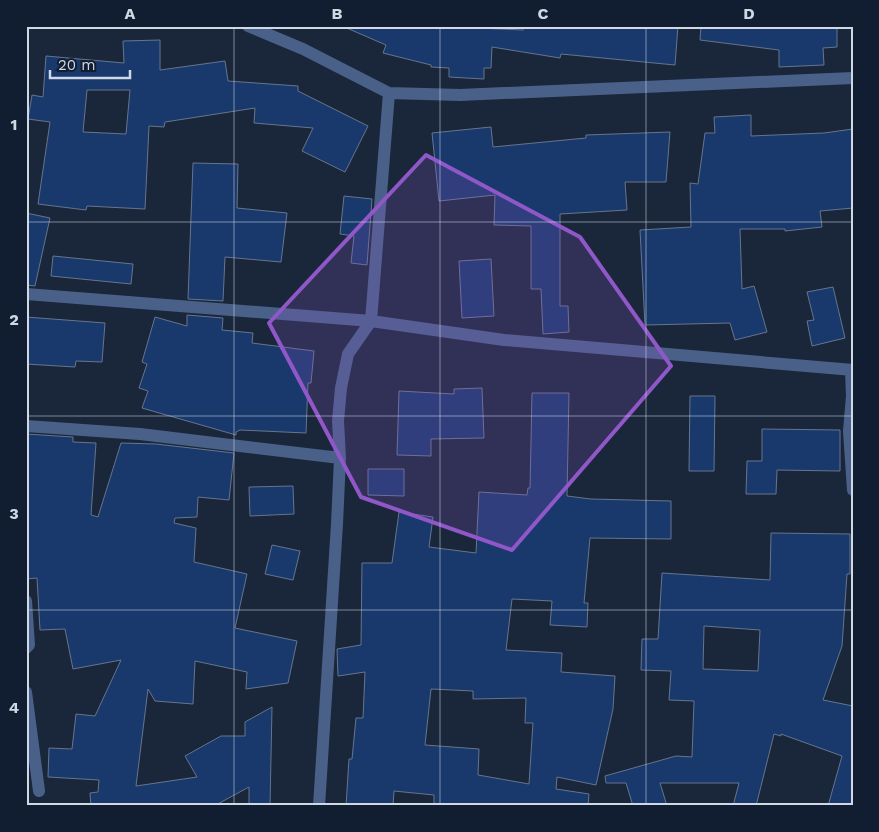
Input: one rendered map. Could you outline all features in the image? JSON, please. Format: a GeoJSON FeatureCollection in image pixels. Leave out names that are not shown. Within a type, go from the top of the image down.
{"type":"FeatureCollection","features":[{"type":"Feature","properties":{"kind":"street"},"geometry":{"type":"LineString","coordinates":[[248,26],[302,49],[389,93],[460,95],[853,78]]}},
{"type":"Feature","properties":{"kind":"street"},"geometry":{"type":"LineString","coordinates":[[319,806],[340,458],[338,421],[341,388],[348,354],[372,322],[389,93]]}},
{"type":"Feature","properties":{"kind":"street"},"geometry":{"type":"LineString","coordinates":[[26,294],[372,322],[504,340],[852,370],[849,431],[853,490]]}},
{"type":"Feature","properties":{"kind":"street"},"geometry":{"type":"LineString","coordinates":[[26,426],[140,434],[340,458]]}},
{"type":"Feature","properties":{"kind":"street"},"geometry":{"type":"LineString","coordinates":[[26,601],[30,628],[29,645],[26,648]]}},
{"type":"Feature","properties":{"kind":"street"},"geometry":{"type":"LineString","coordinates":[[26,692],[39,791]]}},
{"type":"Feature","properties":{"kind":"highlighted area"},"geometry":{"type":"Polygon","coordinates":[[[426,155],[580,237],[671,366],[512,550],[361,497],[269,323],[426,155]]]}},
{"type":"Feature","properties":{"kind":"building"},"geometry":{"type":"Polygon","coordinates":[[[342,26],[478,26],[478,28],[523,30],[524,26],[678,26],[675,65],[561,54],[560,58],[492,47],[491,68],[484,68],[484,79],[449,77],[449,68],[431,67],[431,65],[383,53],[386,45],[342,26]]]}},
{"type":"Feature","properties":{"kind":"building"},"geometry":{"type":"Polygon","coordinates":[[[701,26],[837,26],[837,47],[823,48],[824,65],[779,67],[779,50],[700,40],[701,26]]]}},
{"type":"Feature","properties":{"kind":"building"},"geometry":{"type":"Polygon","coordinates":[[[160,40],[160,70],[225,61],[228,81],[298,86],[298,91],[368,126],[345,172],[302,151],[313,128],[254,123],[255,108],[165,122],[164,127],[149,126],[145,209],[87,206],[86,210],[38,204],[50,122],[28,119],[32,95],[43,97],[46,56],[124,63],[123,41],[160,40]],[[87,90],[83,132],[126,134],[130,90],[87,90]]]}},
{"type":"Feature","properties":{"kind":"building"},"geometry":{"type":"Polygon","coordinates":[[[751,115],[751,136],[824,133],[853,129],[853,208],[820,211],[822,227],[785,231],[785,229],[740,229],[742,289],[754,286],[767,332],[735,340],[730,323],[645,325],[640,230],[691,227],[690,183],[698,184],[705,133],[715,133],[714,117],[751,115]]]}},
{"type":"Feature","properties":{"kind":"building"},"geometry":{"type":"Polygon","coordinates":[[[491,127],[493,147],[586,138],[586,135],[670,132],[666,182],[625,182],[627,210],[560,214],[560,306],[568,306],[569,332],[543,334],[541,289],[531,289],[531,226],[494,225],[495,195],[439,201],[432,133],[491,127]]]}},
{"type":"Feature","properties":{"kind":"building"},"geometry":{"type":"Polygon","coordinates":[[[193,163],[238,164],[237,208],[287,213],[281,262],[225,257],[223,301],[188,299],[193,163]]]}},
{"type":"Feature","properties":{"kind":"building"},"geometry":{"type":"Polygon","coordinates":[[[344,196],[372,199],[367,265],[351,263],[354,236],[340,234],[344,196]]]}},
{"type":"Feature","properties":{"kind":"building"},"geometry":{"type":"Polygon","coordinates":[[[26,213],[50,218],[35,286],[26,285],[26,213]]]}},
{"type":"Feature","properties":{"kind":"building"},"geometry":{"type":"Polygon","coordinates":[[[53,256],[133,264],[131,284],[51,276],[53,256]]]}},
{"type":"Feature","properties":{"kind":"building"},"geometry":{"type":"Polygon","coordinates":[[[491,259],[494,316],[462,318],[459,261],[491,259]]]}},
{"type":"Feature","properties":{"kind":"building"},"geometry":{"type":"Polygon","coordinates":[[[833,287],[845,338],[812,346],[807,321],[814,320],[807,292],[833,287]]]}},
{"type":"Feature","properties":{"kind":"building"},"geometry":{"type":"Polygon","coordinates":[[[187,315],[223,318],[222,330],[253,333],[252,343],[314,351],[311,383],[308,383],[306,433],[240,430],[236,432],[236,435],[142,408],[148,391],[139,388],[147,364],[142,362],[155,317],[187,326],[187,315]]]}},
{"type":"Feature","properties":{"kind":"building"},"geometry":{"type":"Polygon","coordinates":[[[26,317],[105,323],[102,362],[76,361],[75,367],[26,364],[26,317]]]}},
{"type":"Feature","properties":{"kind":"building"},"geometry":{"type":"Polygon","coordinates":[[[482,388],[484,438],[431,439],[431,456],[397,455],[399,391],[454,394],[454,389],[482,388]]]}},
{"type":"Feature","properties":{"kind":"building"},"geometry":{"type":"Polygon","coordinates":[[[532,393],[569,393],[567,496],[591,499],[671,501],[671,539],[590,538],[584,603],[588,603],[587,627],[550,625],[552,601],[512,599],[506,650],[562,653],[561,672],[615,676],[613,709],[596,785],[557,777],[556,789],[589,794],[588,806],[434,806],[434,795],[394,791],[393,806],[346,806],[349,759],[352,759],[356,718],[363,718],[365,672],[338,676],[337,649],[361,645],[362,563],[392,563],[399,512],[433,517],[429,547],[476,553],[479,492],[527,495],[528,488],[530,488],[532,393]],[[431,689],[425,745],[479,749],[478,775],[529,784],[533,723],[525,723],[526,698],[473,699],[473,691],[431,689]]]}},
{"type":"Feature","properties":{"kind":"building"},"geometry":{"type":"Polygon","coordinates":[[[690,396],[715,396],[714,471],[689,471],[690,396]]]}},
{"type":"Feature","properties":{"kind":"building"},"geometry":{"type":"Polygon","coordinates":[[[762,429],[840,430],[840,471],[777,470],[776,494],[746,494],[747,461],[762,461],[762,429]]]}},
{"type":"Feature","properties":{"kind":"building"},"geometry":{"type":"Polygon","coordinates":[[[26,434],[73,437],[73,442],[96,443],[91,515],[98,517],[121,443],[156,444],[234,453],[229,500],[198,497],[197,517],[175,518],[174,523],[196,528],[194,562],[247,574],[235,628],[297,641],[288,683],[246,689],[247,672],[195,661],[193,704],[155,701],[148,689],[136,786],[197,777],[185,756],[221,736],[245,736],[245,722],[272,707],[270,806],[249,806],[249,787],[214,806],[91,806],[90,793],[98,792],[99,780],[48,777],[49,748],[72,749],[76,714],[95,716],[121,660],[73,669],[65,629],[40,630],[37,578],[26,579],[26,434]]]}},
{"type":"Feature","properties":{"kind":"building"},"geometry":{"type":"Polygon","coordinates":[[[368,469],[404,469],[404,496],[368,495],[368,469]]]}},
{"type":"Feature","properties":{"kind":"building"},"geometry":{"type":"Polygon","coordinates":[[[293,486],[294,514],[250,516],[249,487],[293,486]]]}},
{"type":"Feature","properties":{"kind":"building"},"geometry":{"type":"Polygon","coordinates":[[[771,533],[850,534],[850,574],[847,574],[842,646],[823,700],[853,706],[853,806],[828,806],[842,756],[781,734],[781,736],[774,734],[756,806],[733,806],[739,783],[660,783],[667,806],[633,806],[626,783],[606,783],[605,776],[676,756],[692,757],[694,701],[669,700],[671,671],[641,670],[642,639],[658,639],[662,573],[770,580],[771,533]],[[704,626],[703,669],[758,671],[760,630],[704,626]]]}},
{"type":"Feature","properties":{"kind":"building"},"geometry":{"type":"Polygon","coordinates":[[[272,545],[300,551],[293,580],[265,574],[272,545]]]}}]}
